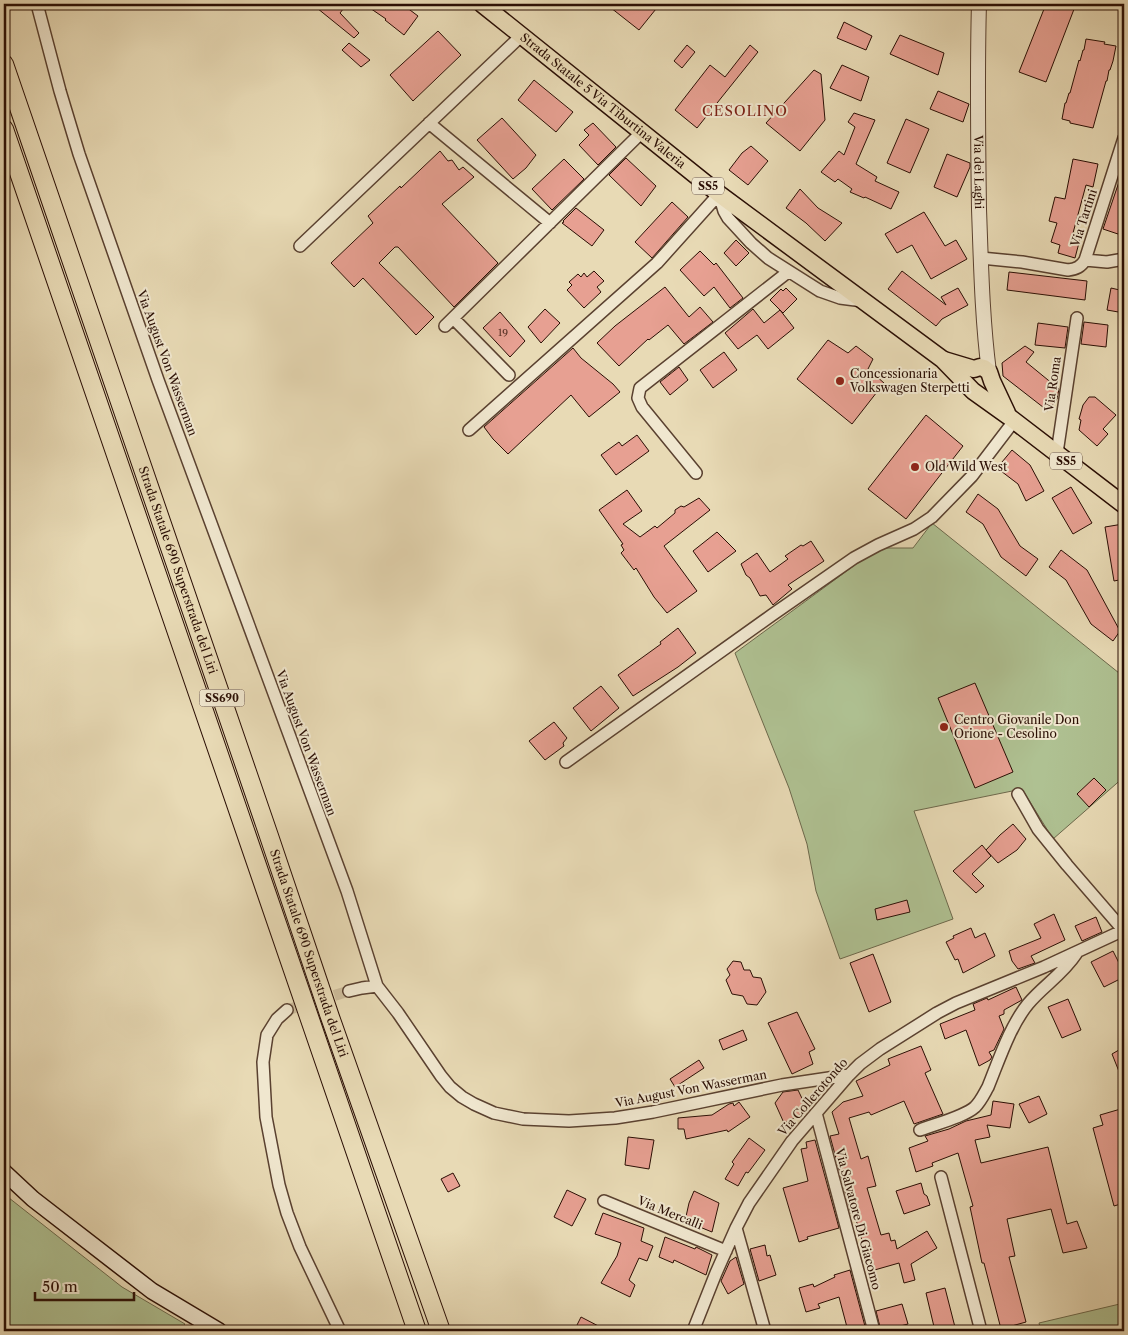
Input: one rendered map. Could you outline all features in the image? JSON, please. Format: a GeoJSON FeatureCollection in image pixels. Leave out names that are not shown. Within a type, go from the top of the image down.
{"type":"FeatureCollection","features":[{"type":"Feature","properties":{"kind":"highway","name":"Strada Statale 690 Superstrada del Liri"},"geometry":{"type":"LineString","coordinates":[[4,64],[330,1017],[441,1331]]}},
{"type":"Feature","properties":{"kind":"highway","name":"Strada Statale 690 Superstrada del Liri"},"geometry":{"type":"LineString","coordinates":[[4,128],[417,1331]]}},
{"type":"Feature","properties":{"kind":"main road","name":"Strada Statale 5 Via Tiburtina Valeria"},"geometry":{"type":"LineString","coordinates":[[482,4],[719,194],[942,360],[979,377],[1011,418],[1124,505]]}},
{"type":"Feature","properties":{"kind":"main road"},"geometry":{"type":"LineString","coordinates":[[4,1172],[33,1199],[152,1291],[220,1331]]}},
{"type":"Feature","properties":{"kind":"street","name":"Via August Von Wasserman"},"geometry":{"type":"LineString","coordinates":[[37,4],[64,108],[85,173],[152,365],[351,904],[377,986],[398,1013],[430,1061],[450,1087],[474,1104],[494,1113],[510,1117],[558,1121],[615,1118],[681,1107],[782,1085],[849,1075]]}},
{"type":"Feature","properties":{"kind":"street","name":"Via dei Laghi"},"geometry":{"type":"LineString","coordinates":[[979,4],[977,129],[980,258],[985,339],[979,377]]}},
{"type":"Feature","properties":{"kind":"street"},"geometry":{"type":"LineString","coordinates":[[300,246],[521,36]]}},
{"type":"Feature","properties":{"kind":"street"},"geometry":{"type":"LineString","coordinates":[[429,123],[550,223]]}},
{"type":"Feature","properties":{"kind":"street"},"geometry":{"type":"LineString","coordinates":[[509,375],[449,322],[642,132]]}},
{"type":"Feature","properties":{"kind":"street","name":"Via Tartini"},"geometry":{"type":"LineString","coordinates":[[980,258],[1022,262],[1068,270],[1080,267],[1085,260],[1124,138]]}},
{"type":"Feature","properties":{"kind":"street"},"geometry":{"type":"LineString","coordinates":[[719,194],[724,211],[734,226],[757,249],[788,272],[824,293],[840,298],[863,301]]}},
{"type":"Feature","properties":{"kind":"street"},"geometry":{"type":"LineString","coordinates":[[469,430],[657,263],[719,194]]}},
{"type":"Feature","properties":{"kind":"street"},"geometry":{"type":"LineString","coordinates":[[1085,260],[1107,262],[1124,259]]}},
{"type":"Feature","properties":{"kind":"street"},"geometry":{"type":"LineString","coordinates":[[696,474],[642,407],[638,398],[640,388],[788,272]]}},
{"type":"Feature","properties":{"kind":"street","name":"Via Roma"},"geometry":{"type":"LineString","coordinates":[[1057,453],[1077,318]]}},
{"type":"Feature","properties":{"kind":"street"},"geometry":{"type":"LineString","coordinates":[[566,762],[854,558],[914,529],[932,517],[972,476],[1011,418]]}},
{"type":"Feature","properties":{"kind":"street"},"geometry":{"type":"LineString","coordinates":[[1018,794],[1038,829],[1124,931]]}},
{"type":"Feature","properties":{"kind":"street","name":"Via Collerotondo"},"geometry":{"type":"LineString","coordinates":[[693,1331],[736,1228],[749,1203],[798,1132],[849,1075],[872,1054],[948,1007],[1033,972],[1124,931]]}},
{"type":"Feature","properties":{"kind":"street"},"geometry":{"type":"LineString","coordinates":[[920,1130],[969,1111],[980,1101],[1018,1018],[1034,997],[1066,968],[1077,952]]}},
{"type":"Feature","properties":{"kind":"street"},"geometry":{"type":"LineString","coordinates":[[349,991],[377,986]]}},
{"type":"Feature","properties":{"kind":"street"},"geometry":{"type":"LineString","coordinates":[[287,1010],[276,1019],[267,1035],[263,1062],[266,1117],[279,1185],[287,1214],[300,1247],[340,1331]]}},
{"type":"Feature","properties":{"kind":"street","name":"Via Salvatore Di Giacomo"},"geometry":{"type":"LineString","coordinates":[[816,1113],[874,1331]]}},
{"type":"Feature","properties":{"kind":"street"},"geometry":{"type":"LineString","coordinates":[[941,1177],[981,1331]]}},
{"type":"Feature","properties":{"kind":"street","name":"Via Mercalli"},"geometry":{"type":"LineString","coordinates":[[604,1201],[726,1251]]}},
{"type":"Feature","properties":{"kind":"street"},"geometry":{"type":"LineString","coordinates":[[736,1228],[765,1331]]}},
{"type":"Feature","properties":{"kind":"green space","name":"Centro Giovanile Don Orione - Cesolino"},"geometry":{"type":"Polygon","coordinates":[[[932,523],[1124,677],[1124,777],[1053,839],[1022,789],[914,811],[953,919],[840,959],[816,891],[807,844],[789,788],[735,653],[878,548],[913,548],[932,523]]]}},
{"type":"Feature","properties":{"kind":"green space"},"geometry":{"type":"Polygon","coordinates":[[[4,1194],[122,1287],[185,1324],[178,1331],[7,1331],[4,1325],[4,1194]]]}},
{"type":"Feature","properties":{"kind":"green space"},"geometry":{"type":"Polygon","coordinates":[[[1124,1303],[1124,1331],[1041,1331],[1039,1323],[1124,1303]]]}},
{"type":"Feature","properties":{"kind":"building"},"geometry":{"type":"Polygon","coordinates":[[[312,4],[347,4],[340,13],[359,33],[354,38],[312,4]]]}},
{"type":"Feature","properties":{"kind":"building"},"geometry":{"type":"Polygon","coordinates":[[[364,4],[402,4],[418,16],[404,35],[386,19],[364,4]]]}},
{"type":"Feature","properties":{"kind":"building"},"geometry":{"type":"Polygon","coordinates":[[[606,4],[660,4],[639,30],[606,4]]]}},
{"type":"Feature","properties":{"kind":"building"},"geometry":{"type":"Polygon","coordinates":[[[1046,4],[1076,4],[1046,82],[1019,72],[1046,4]]]}},
{"type":"Feature","properties":{"kind":"building"},"geometry":{"type":"Polygon","coordinates":[[[844,22],[872,36],[866,50],[837,38],[844,22]]]}},
{"type":"Feature","properties":{"kind":"building"},"geometry":{"type":"Polygon","coordinates":[[[438,31],[461,55],[413,101],[390,75],[438,31]]]}},
{"type":"Feature","properties":{"kind":"building"},"geometry":{"type":"Polygon","coordinates":[[[900,35],[944,53],[938,75],[890,54],[900,35]]]}},
{"type":"Feature","properties":{"kind":"building"},"geometry":{"type":"Polygon","coordinates":[[[1086,39],[1116,46],[1093,128],[1070,123],[1070,121],[1062,119],[1065,103],[1070,93],[1086,39]]]}},
{"type":"Feature","properties":{"kind":"building"},"geometry":{"type":"Polygon","coordinates":[[[349,43],[370,60],[361,67],[342,50],[349,43]]]}},
{"type":"Feature","properties":{"kind":"building"},"geometry":{"type":"Polygon","coordinates":[[[687,45],[695,52],[682,68],[674,61],[687,45]]]}},
{"type":"Feature","properties":{"kind":"building"},"geometry":{"type":"Polygon","coordinates":[[[750,45],[758,52],[697,128],[675,110],[710,65],[725,77],[750,45]]]}},
{"type":"Feature","properties":{"kind":"building"},"geometry":{"type":"Polygon","coordinates":[[[842,65],[869,77],[861,101],[830,88],[842,65]]]}},
{"type":"Feature","properties":{"kind":"building"},"geometry":{"type":"Polygon","coordinates":[[[814,70],[821,74],[825,120],[800,151],[766,123],[814,70]]]}},
{"type":"Feature","properties":{"kind":"building"},"geometry":{"type":"Polygon","coordinates":[[[534,80],[573,112],[556,132],[518,100],[534,80]]]}},
{"type":"Feature","properties":{"kind":"building"},"geometry":{"type":"Polygon","coordinates":[[[938,91],[969,104],[963,122],[930,109],[938,91]]]}},
{"type":"Feature","properties":{"kind":"building"},"geometry":{"type":"Polygon","coordinates":[[[854,113],[875,120],[856,164],[877,177],[875,181],[899,192],[891,209],[850,192],[852,189],[838,179],[835,182],[821,172],[839,151],[844,155],[855,127],[848,122],[854,113]]]}},
{"type":"Feature","properties":{"kind":"building"},"geometry":{"type":"Polygon","coordinates":[[[502,118],[536,155],[526,168],[513,179],[477,140],[502,118]]]}},
{"type":"Feature","properties":{"kind":"building"},"geometry":{"type":"Polygon","coordinates":[[[906,119],[929,129],[910,173],[887,163],[906,119]]]}},
{"type":"Feature","properties":{"kind":"building"},"geometry":{"type":"Polygon","coordinates":[[[593,123],[616,147],[598,165],[579,145],[589,135],[584,130],[593,123]]]}},
{"type":"Feature","properties":{"kind":"building"},"geometry":{"type":"Polygon","coordinates":[[[751,146],[768,161],[748,185],[729,170],[742,153],[751,146]]]}},
{"type":"Feature","properties":{"kind":"building"},"geometry":{"type":"Polygon","coordinates":[[[440,151],[448,161],[452,160],[459,170],[463,167],[474,177],[442,204],[498,263],[454,307],[398,247],[395,247],[379,263],[434,317],[416,335],[363,278],[354,287],[331,263],[373,223],[368,216],[440,151]]]}},
{"type":"Feature","properties":{"kind":"building"},"geometry":{"type":"Polygon","coordinates":[[[947,154],[970,163],[957,197],[934,187],[947,154]]]}},
{"type":"Feature","properties":{"kind":"building"},"geometry":{"type":"Polygon","coordinates":[[[626,158],[656,186],[641,206],[609,175],[626,158]]]}},
{"type":"Feature","properties":{"kind":"building"},"geometry":{"type":"Polygon","coordinates":[[[564,159],[584,179],[552,210],[532,189],[564,159]]]}},
{"type":"Feature","properties":{"kind":"building"},"geometry":{"type":"Polygon","coordinates":[[[1073,159],[1098,164],[1093,187],[1086,185],[1073,233],[1081,235],[1075,258],[1058,253],[1060,245],[1051,242],[1057,223],[1049,221],[1055,197],[1065,199],[1073,159]]]}},
{"type":"Feature","properties":{"kind":"building"},"geometry":{"type":"Polygon","coordinates":[[[1122,173],[1124,173],[1124,236],[1103,229],[1122,173]]]}},
{"type":"Feature","properties":{"kind":"building"},"geometry":{"type":"Polygon","coordinates":[[[800,189],[818,208],[842,223],[825,241],[786,208],[800,189]]]}},
{"type":"Feature","properties":{"kind":"building"},"geometry":{"type":"Polygon","coordinates":[[[672,202],[688,217],[652,258],[635,242],[672,202]]]}},
{"type":"Feature","properties":{"kind":"building"},"geometry":{"type":"Polygon","coordinates":[[[576,208],[604,230],[592,246],[562,223],[576,208]]]}},
{"type":"Feature","properties":{"kind":"building"},"geometry":{"type":"Polygon","coordinates":[[[924,212],[945,246],[956,240],[967,259],[931,279],[912,245],[897,253],[885,234],[924,212]]]}},
{"type":"Feature","properties":{"kind":"building"},"geometry":{"type":"Polygon","coordinates":[[[736,240],[749,253],[736,266],[724,253],[736,240]]]}},
{"type":"Feature","properties":{"kind":"building"},"geometry":{"type":"Polygon","coordinates":[[[700,251],[714,265],[716,263],[743,298],[730,308],[714,287],[704,296],[680,270],[700,251]]]}},
{"type":"Feature","properties":{"kind":"building"},"geometry":{"type":"Polygon","coordinates":[[[594,271],[604,281],[597,287],[601,292],[584,308],[567,290],[572,285],[569,282],[578,274],[581,277],[584,273],[587,277],[594,271]]]}},
{"type":"Feature","properties":{"kind":"building"},"geometry":{"type":"Polygon","coordinates":[[[902,271],[946,305],[941,297],[958,288],[968,305],[942,319],[936,326],[888,289],[902,271]]]}},
{"type":"Feature","properties":{"kind":"building"},"geometry":{"type":"Polygon","coordinates":[[[1009,272],[1087,281],[1085,300],[1007,290],[1009,272]]]}},
{"type":"Feature","properties":{"kind":"building"},"geometry":{"type":"Polygon","coordinates":[[[665,287],[689,317],[700,307],[713,322],[684,344],[668,325],[648,339],[619,366],[597,343],[615,326],[665,287]]]}},
{"type":"Feature","properties":{"kind":"building"},"geometry":{"type":"Polygon","coordinates":[[[786,288],[797,299],[783,313],[770,300],[781,289],[783,291],[786,288]]]}},
{"type":"Feature","properties":{"kind":"building"},"geometry":{"type":"Polygon","coordinates":[[[1111,288],[1124,291],[1124,313],[1107,310],[1111,288]]]}},
{"type":"Feature","properties":{"kind":"building"},"geometry":{"type":"Polygon","coordinates":[[[545,309],[560,323],[541,343],[528,327],[545,309]]]}},
{"type":"Feature","properties":{"kind":"building"},"geometry":{"type":"Polygon","coordinates":[[[753,309],[764,323],[780,310],[794,328],[768,349],[757,335],[738,349],[725,333],[753,309]]]}},
{"type":"Feature","properties":{"kind":"building"},"geometry":{"type":"Polygon","coordinates":[[[500,312],[525,341],[510,357],[483,328],[500,312]]]}},
{"type":"Feature","properties":{"kind":"building"},"geometry":{"type":"Polygon","coordinates":[[[1084,322],[1108,325],[1106,347],[1081,344],[1084,322]]]}},
{"type":"Feature","properties":{"kind":"building"},"geometry":{"type":"Polygon","coordinates":[[[1038,323],[1068,327],[1065,348],[1035,345],[1038,323]]]}},
{"type":"Feature","properties":{"kind":"building","name":"Concessionaria Volkswagen Sterpetti"},"geometry":{"type":"Polygon","coordinates":[[[828,340],[848,353],[856,346],[873,359],[868,369],[884,383],[852,424],[797,379],[828,340]]]}},
{"type":"Feature","properties":{"kind":"building"},"geometry":{"type":"Polygon","coordinates":[[[1025,346],[1034,352],[1026,362],[1059,389],[1057,399],[1048,411],[1003,376],[1002,363],[1025,346]]]}},
{"type":"Feature","properties":{"kind":"building"},"geometry":{"type":"Polygon","coordinates":[[[573,348],[581,358],[620,392],[589,417],[571,395],[508,454],[484,427],[573,348]]]}},
{"type":"Feature","properties":{"kind":"building"},"geometry":{"type":"Polygon","coordinates":[[[724,352],[737,370],[713,388],[700,370],[724,352]]]}},
{"type":"Feature","properties":{"kind":"building"},"geometry":{"type":"Polygon","coordinates":[[[679,367],[688,380],[670,395],[660,382],[679,367]]]}},
{"type":"Feature","properties":{"kind":"building"},"geometry":{"type":"Polygon","coordinates":[[[1089,397],[1095,397],[1116,415],[1103,429],[1108,434],[1097,446],[1079,430],[1081,420],[1079,419],[1083,405],[1089,397]]]}},
{"type":"Feature","properties":{"kind":"building","name":"Old Wild West"},"geometry":{"type":"Polygon","coordinates":[[[926,415],[963,446],[906,519],[868,489],[926,415]]]}},
{"type":"Feature","properties":{"kind":"building"},"geometry":{"type":"Polygon","coordinates":[[[637,435],[649,451],[616,475],[601,455],[619,442],[622,446],[637,435]]]}},
{"type":"Feature","properties":{"kind":"building"},"geometry":{"type":"Polygon","coordinates":[[[1012,450],[1030,465],[1044,491],[1026,501],[1018,484],[997,468],[1012,450]]]}},
{"type":"Feature","properties":{"kind":"building"},"geometry":{"type":"Polygon","coordinates":[[[1071,487],[1092,523],[1073,534],[1052,498],[1071,487]]]}},
{"type":"Feature","properties":{"kind":"building"},"geometry":{"type":"Polygon","coordinates":[[[627,490],[642,511],[623,524],[640,537],[655,526],[657,528],[681,506],[684,507],[699,498],[710,510],[664,546],[697,591],[667,613],[654,597],[636,568],[634,570],[621,553],[624,550],[621,545],[623,544],[599,510],[627,490]]]}},
{"type":"Feature","properties":{"kind":"building"},"geometry":{"type":"Polygon","coordinates":[[[978,494],[998,509],[1020,546],[1038,559],[1026,576],[1001,557],[983,524],[966,512],[978,494]]]}},
{"type":"Feature","properties":{"kind":"building"},"geometry":{"type":"Polygon","coordinates":[[[1123,524],[1124,579],[1114,581],[1105,527],[1123,524]]]}},
{"type":"Feature","properties":{"kind":"building"},"geometry":{"type":"Polygon","coordinates":[[[717,532],[736,551],[708,572],[693,551],[717,532]]]}},
{"type":"Feature","properties":{"kind":"building"},"geometry":{"type":"Polygon","coordinates":[[[811,541],[824,561],[788,585],[792,589],[773,605],[766,595],[760,596],[741,564],[757,553],[770,572],[788,559],[785,556],[801,545],[803,546],[811,541]]]}},
{"type":"Feature","properties":{"kind":"building"},"geometry":{"type":"Polygon","coordinates":[[[1061,550],[1087,570],[1120,631],[1113,641],[1091,624],[1066,580],[1049,567],[1061,550]]]}},
{"type":"Feature","properties":{"kind":"building"},"geometry":{"type":"Polygon","coordinates":[[[678,628],[696,653],[633,696],[618,675],[661,644],[660,642],[678,628]]]}},
{"type":"Feature","properties":{"kind":"building"},"geometry":{"type":"Polygon","coordinates":[[[975,683],[1013,772],[975,788],[938,698],[975,683]]]}},
{"type":"Feature","properties":{"kind":"building"},"geometry":{"type":"Polygon","coordinates":[[[601,686],[619,708],[591,731],[573,708],[601,686]]]}},
{"type":"Feature","properties":{"kind":"building"},"geometry":{"type":"Polygon","coordinates":[[[554,722],[567,738],[563,743],[564,746],[545,760],[529,741],[554,722]]]}},
{"type":"Feature","properties":{"kind":"building"},"geometry":{"type":"Polygon","coordinates":[[[1094,778],[1106,790],[1089,807],[1077,794],[1094,778]]]}},
{"type":"Feature","properties":{"kind":"building"},"geometry":{"type":"Polygon","coordinates":[[[1013,824],[1026,839],[1017,850],[998,863],[986,850],[1013,824]]]}},
{"type":"Feature","properties":{"kind":"building"},"geometry":{"type":"Polygon","coordinates":[[[982,845],[991,856],[972,874],[984,886],[976,893],[953,871],[982,845]]]}},
{"type":"Feature","properties":{"kind":"building"},"geometry":{"type":"Polygon","coordinates":[[[907,900],[910,912],[877,920],[875,909],[907,900]]]}},
{"type":"Feature","properties":{"kind":"building"},"geometry":{"type":"Polygon","coordinates":[[[1054,914],[1065,940],[1031,956],[1035,963],[1018,969],[1012,961],[1009,951],[1041,938],[1034,924],[1054,914]]]}},
{"type":"Feature","properties":{"kind":"building"},"geometry":{"type":"Polygon","coordinates":[[[1096,917],[1102,932],[1082,941],[1075,926],[1096,917]]]}},
{"type":"Feature","properties":{"kind":"building"},"geometry":{"type":"Polygon","coordinates":[[[971,928],[975,938],[985,933],[995,956],[963,973],[958,959],[955,960],[946,942],[954,938],[953,936],[971,928]]]}},
{"type":"Feature","properties":{"kind":"building"},"geometry":{"type":"Polygon","coordinates":[[[1113,951],[1124,973],[1124,977],[1104,987],[1091,962],[1113,951]]]}},
{"type":"Feature","properties":{"kind":"building"},"geometry":{"type":"Polygon","coordinates":[[[873,954],[891,1002],[869,1012],[850,963],[873,954]]]}},
{"type":"Feature","properties":{"kind":"building"},"geometry":{"type":"Polygon","coordinates":[[[733,961],[741,962],[744,970],[750,970],[753,977],[761,978],[766,992],[757,1005],[747,1004],[743,996],[732,994],[726,980],[730,975],[727,969],[733,961]]]}},
{"type":"Feature","properties":{"kind":"building"},"geometry":{"type":"Polygon","coordinates":[[[1016,987],[1022,1000],[1004,1010],[1004,1014],[999,1016],[1004,1029],[994,1050],[989,1052],[992,1057],[990,1060],[979,1066],[966,1030],[945,1039],[940,1024],[975,1010],[973,1004],[987,998],[988,1000],[1016,987]]]}},
{"type":"Feature","properties":{"kind":"building"},"geometry":{"type":"Polygon","coordinates":[[[1068,999],[1081,1030],[1062,1038],[1048,1007],[1068,999]]]}},
{"type":"Feature","properties":{"kind":"building"},"geometry":{"type":"Polygon","coordinates":[[[797,1012],[815,1049],[809,1052],[813,1064],[792,1074],[768,1023],[797,1012]]]}},
{"type":"Feature","properties":{"kind":"building"},"geometry":{"type":"Polygon","coordinates":[[[743,1030],[747,1040],[723,1050],[719,1040],[743,1030]]]}},
{"type":"Feature","properties":{"kind":"building"},"geometry":{"type":"Polygon","coordinates":[[[921,1046],[931,1070],[925,1073],[943,1114],[914,1124],[904,1101],[871,1115],[869,1112],[849,1118],[861,1159],[868,1156],[876,1186],[867,1188],[881,1235],[889,1233],[891,1241],[895,1240],[897,1249],[927,1231],[937,1248],[911,1264],[915,1280],[904,1283],[899,1263],[871,1271],[854,1213],[851,1214],[830,1136],[839,1134],[832,1112],[843,1102],[863,1096],[856,1081],[890,1065],[888,1059],[921,1046]]]}},
{"type":"Feature","properties":{"kind":"building"},"geometry":{"type":"Polygon","coordinates":[[[1124,1047],[1124,1084],[1112,1054],[1124,1047]]]}},
{"type":"Feature","properties":{"kind":"building"},"geometry":{"type":"Polygon","coordinates":[[[699,1060],[704,1068],[675,1087],[670,1079],[699,1060]]]}},
{"type":"Feature","properties":{"kind":"building"},"geometry":{"type":"Polygon","coordinates":[[[798,1090],[808,1111],[784,1123],[775,1103],[783,1092],[798,1090]]]}},
{"type":"Feature","properties":{"kind":"building"},"geometry":{"type":"Polygon","coordinates":[[[1039,1096],[1047,1114],[1029,1123],[1019,1104],[1039,1096]]]}},
{"type":"Feature","properties":{"kind":"building"},"geometry":{"type":"Polygon","coordinates":[[[993,1101],[1014,1104],[1010,1128],[987,1125],[990,1137],[975,1140],[981,1163],[1048,1147],[1067,1224],[1077,1221],[1087,1248],[1063,1253],[1051,1209],[1007,1219],[1015,1256],[1009,1257],[1026,1322],[1001,1329],[984,1263],[982,1263],[970,1207],[973,1206],[958,1153],[932,1163],[933,1166],[916,1172],[909,1148],[928,1141],[925,1136],[949,1129],[966,1121],[991,1115],[993,1101]]]}},
{"type":"Feature","properties":{"kind":"building"},"geometry":{"type":"Polygon","coordinates":[[[739,1102],[750,1117],[728,1132],[727,1130],[686,1139],[684,1129],[678,1129],[678,1118],[712,1115],[729,1104],[733,1103],[734,1106],[739,1102]]]}},
{"type":"Feature","properties":{"kind":"building"},"geometry":{"type":"Polygon","coordinates":[[[1124,1108],[1124,1203],[1114,1206],[1093,1128],[1103,1125],[1100,1115],[1124,1108]]]}},
{"type":"Feature","properties":{"kind":"building"},"geometry":{"type":"Polygon","coordinates":[[[628,1137],[654,1140],[649,1169],[625,1165],[628,1137]]]}},
{"type":"Feature","properties":{"kind":"building"},"geometry":{"type":"Polygon","coordinates":[[[749,1138],[765,1150],[748,1173],[746,1172],[738,1186],[725,1179],[734,1164],[732,1162],[749,1138]]]}},
{"type":"Feature","properties":{"kind":"building"},"geometry":{"type":"Polygon","coordinates":[[[815,1140],[839,1228],[807,1237],[808,1239],[799,1242],[783,1188],[808,1181],[801,1149],[807,1148],[806,1142],[815,1140]]]}},
{"type":"Feature","properties":{"kind":"building"},"geometry":{"type":"Polygon","coordinates":[[[453,1173],[460,1186],[448,1192],[441,1179],[453,1173]]]}},
{"type":"Feature","properties":{"kind":"building"},"geometry":{"type":"Polygon","coordinates":[[[921,1183],[930,1205],[904,1214],[896,1191],[921,1183]]]}},
{"type":"Feature","properties":{"kind":"building"},"geometry":{"type":"Polygon","coordinates":[[[567,1190],[586,1199],[572,1226],[554,1217],[567,1190]]]}},
{"type":"Feature","properties":{"kind":"building"},"geometry":{"type":"Polygon","coordinates":[[[694,1191],[719,1203],[712,1232],[685,1221],[694,1191]]]}},
{"type":"Feature","properties":{"kind":"building"},"geometry":{"type":"Polygon","coordinates":[[[603,1213],[644,1228],[641,1241],[653,1246],[647,1261],[639,1258],[629,1280],[635,1285],[630,1297],[601,1283],[617,1256],[621,1243],[595,1234],[603,1213]]]}},
{"type":"Feature","properties":{"kind":"building"},"geometry":{"type":"Polygon","coordinates":[[[665,1237],[695,1249],[696,1247],[712,1255],[706,1275],[674,1260],[673,1263],[659,1257],[665,1237]]]}},
{"type":"Feature","properties":{"kind":"building"},"geometry":{"type":"Polygon","coordinates":[[[765,1245],[767,1256],[770,1255],[776,1275],[759,1281],[750,1249],[765,1245]]]}},
{"type":"Feature","properties":{"kind":"building"},"geometry":{"type":"Polygon","coordinates":[[[736,1257],[744,1284],[728,1294],[721,1281],[730,1261],[736,1257]]]}},
{"type":"Feature","properties":{"kind":"building"},"geometry":{"type":"Polygon","coordinates":[[[850,1270],[866,1330],[848,1331],[839,1297],[818,1304],[820,1308],[806,1312],[799,1288],[813,1284],[814,1287],[835,1277],[834,1275],[850,1270]]]}},
{"type":"Feature","properties":{"kind":"building"},"geometry":{"type":"Polygon","coordinates":[[[945,1288],[956,1331],[935,1331],[926,1293],[945,1288]]]}},
{"type":"Feature","properties":{"kind":"building"},"geometry":{"type":"Polygon","coordinates":[[[902,1304],[908,1324],[881,1331],[876,1311],[902,1304]]]}},
{"type":"Feature","properties":{"kind":"building"},"geometry":{"type":"Polygon","coordinates":[[[581,1317],[608,1331],[574,1331],[581,1317]]]}},
{"type":"Feature","properties":{"kind":"tunnel"},"geometry":{"type":"LineString","coordinates":[[287,1010],[349,991]]}},
{"type":"Feature","properties":{"kind":"place","name":"Concessionaria Volkswagen Sterpetti"},"geometry":{"type":"Point","coordinates":[840,381]}},
{"type":"Feature","properties":{"kind":"place","name":"Old Wild West"},"geometry":{"type":"Point","coordinates":[915,467]}},
{"type":"Feature","properties":{"kind":"place","name":"Centro Giovanile Don Orione - Cesolino"},"geometry":{"type":"Point","coordinates":[944,727]}},
{"type":"Feature","properties":{"kind":"district","name":"CESOLINO"},"geometry":{"type":"Point","coordinates":[745,111]}}]}
